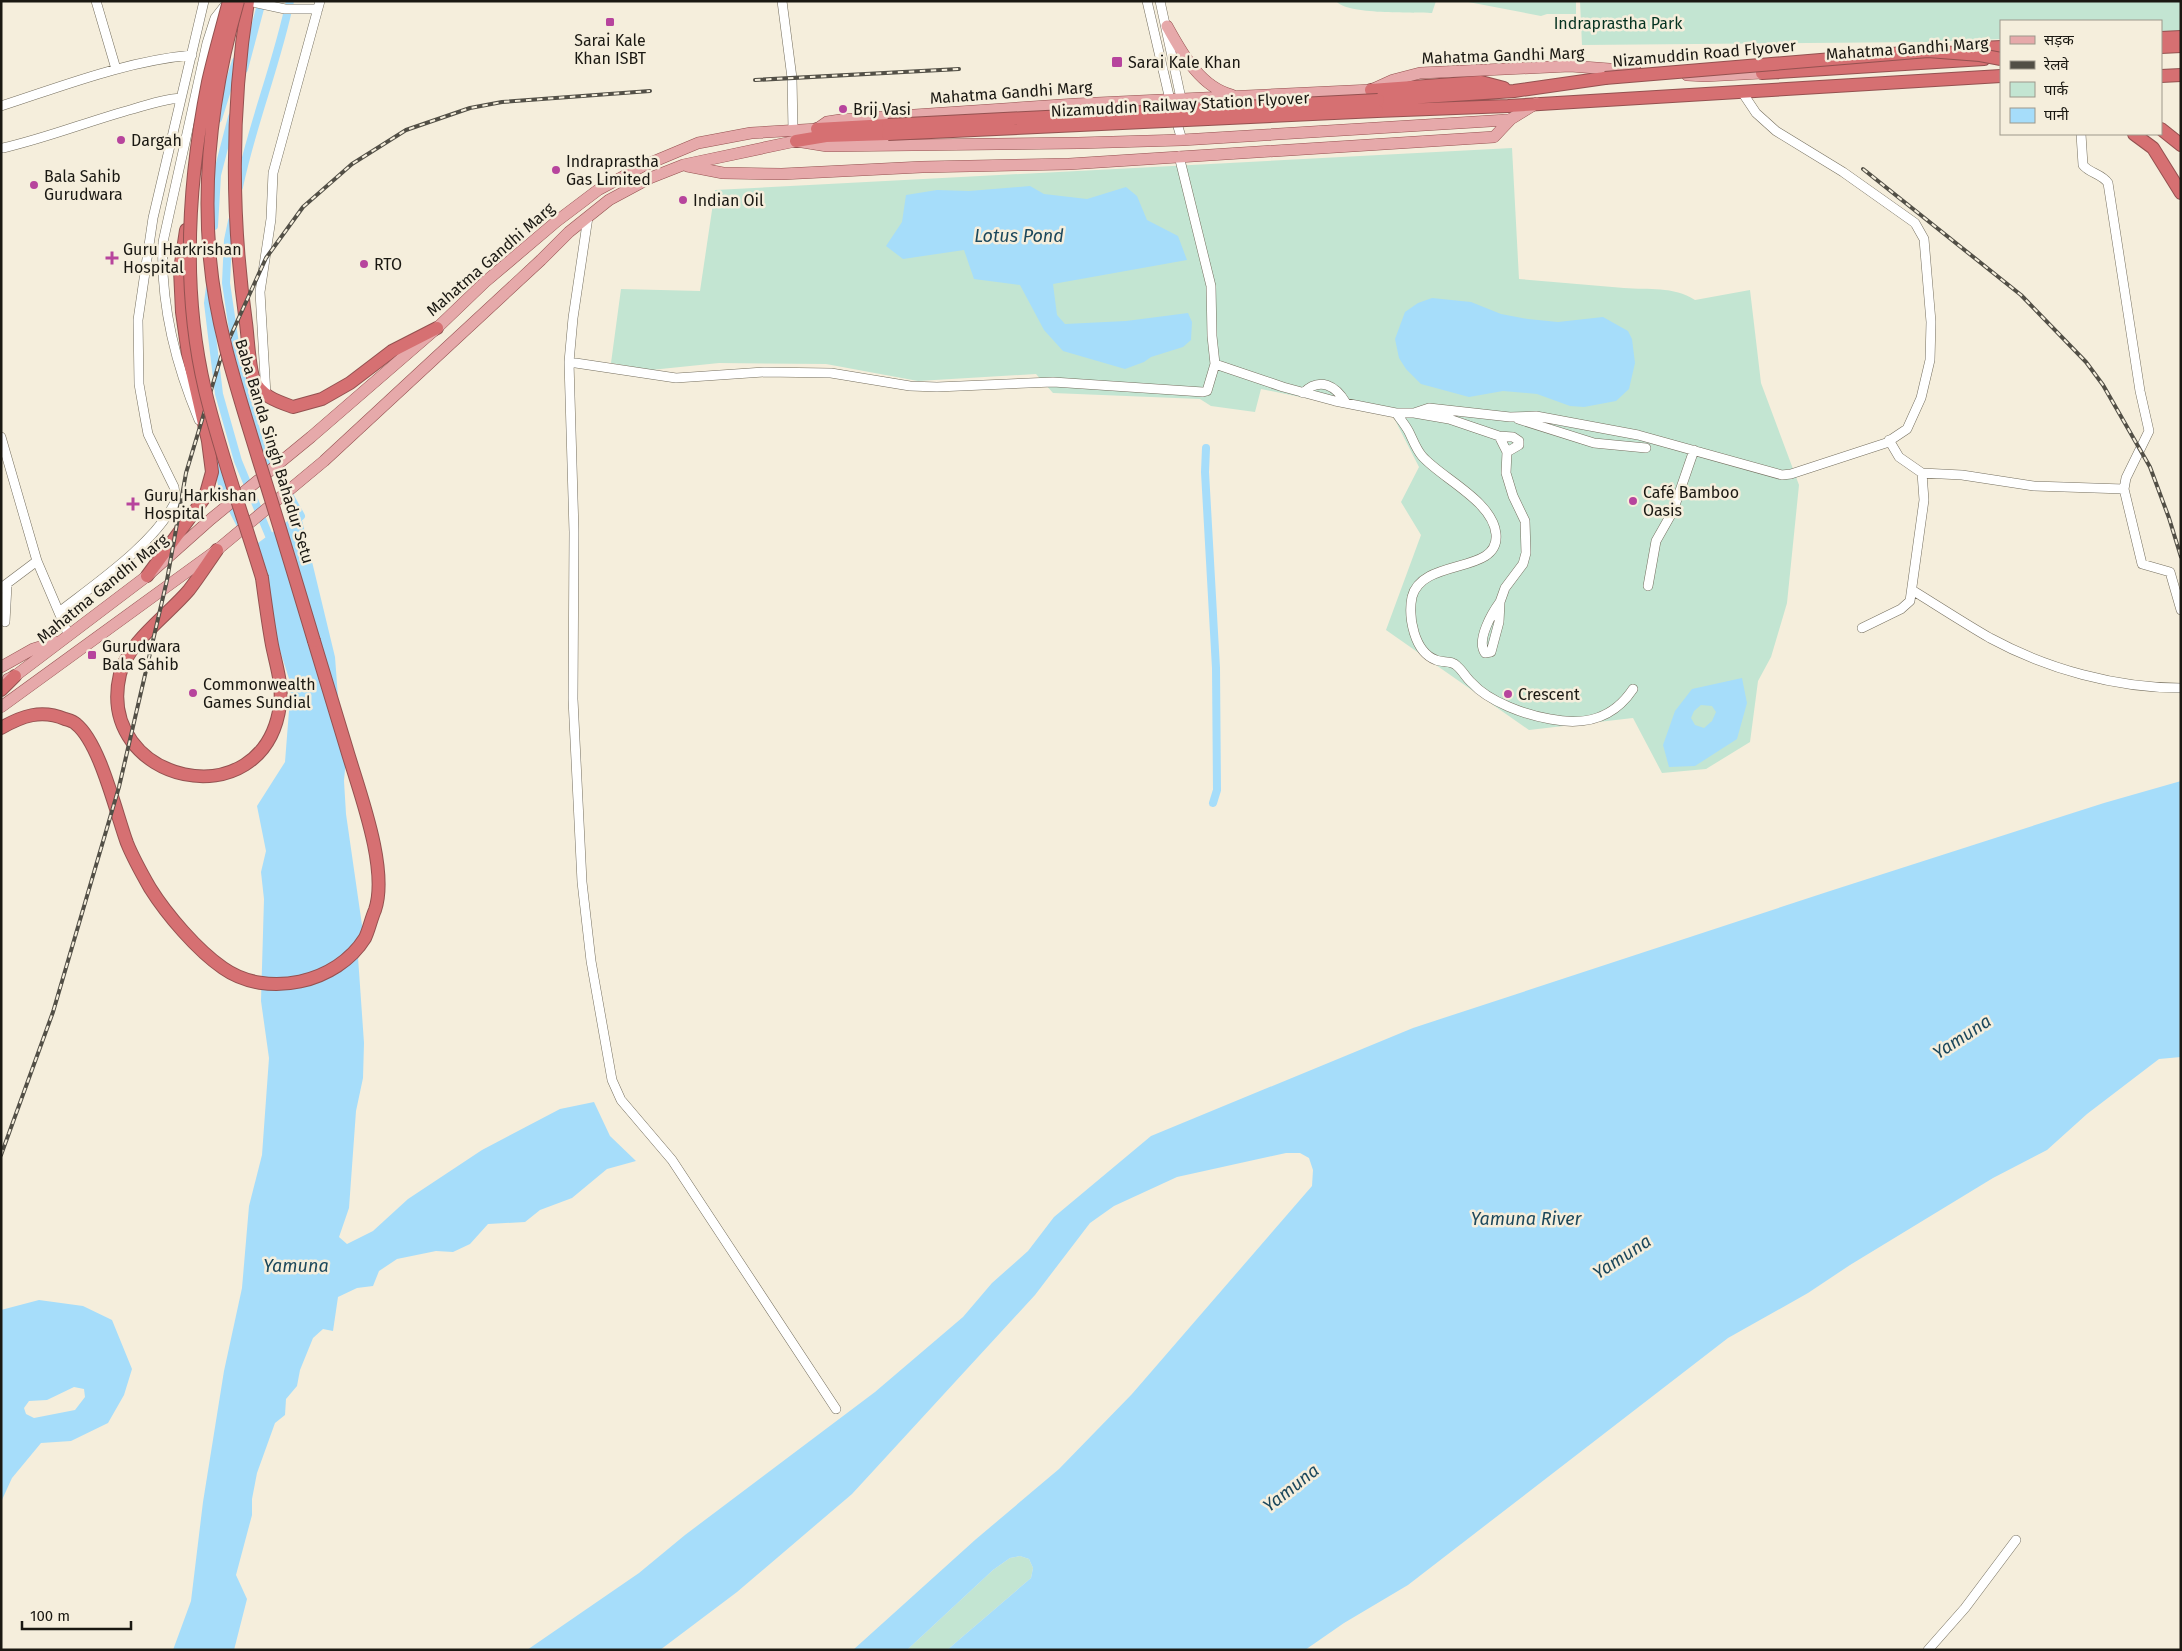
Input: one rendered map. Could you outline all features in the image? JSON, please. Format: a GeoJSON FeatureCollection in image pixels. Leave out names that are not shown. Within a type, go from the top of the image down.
{"type":"FeatureCollection","features":[{"type":"Feature","properties":{"kind":"highway"},"geometry":{"type":"LineString","coordinates":[[147,576],[200,503],[209,488],[212,472],[208,441],[188,354],[182,312],[180,270],[208,81],[228,1]]}},
{"type":"Feature","properties":{"kind":"highway","name":"Baba Banda Singh Bahadur Setu"},"geometry":{"type":"LineString","coordinates":[[1,728],[28,715],[52,714],[76,723],[85,734],[98,758],[128,845],[150,888],[200,948],[224,969],[244,979],[273,984],[306,981],[325,974],[344,962],[365,938],[376,905],[379,878],[368,821],[235,385],[218,312],[210,259],[209,156],[224,53],[238,1]]}},
{"type":"Feature","properties":{"kind":"highway"},"geometry":{"type":"LineString","coordinates":[[248,1],[237,92],[234,203],[243,302],[254,380],[266,396],[293,408],[322,399],[350,383],[392,351],[436,328]]}},
{"type":"Feature","properties":{"kind":"highway"},"geometry":{"type":"LineString","coordinates":[[2162,38],[2181,37]]}},
{"type":"Feature","properties":{"kind":"highway"},"geometry":{"type":"LineString","coordinates":[[2162,47],[2181,46]]}},
{"type":"Feature","properties":{"kind":"highway"},"geometry":{"type":"LineString","coordinates":[[1928,51],[2000,47]]}},
{"type":"Feature","properties":{"kind":"highway"},"geometry":{"type":"LineString","coordinates":[[1928,51],[2000,58]]}},
{"type":"Feature","properties":{"kind":"highway","name":"Nizamuddin Road Flyover"},"geometry":{"type":"LineString","coordinates":[[1514,91],[1605,78],[1928,51]]}},
{"type":"Feature","properties":{"kind":"highway","name":"Mahatma Gandhi Marg"},"geometry":{"type":"LineString","coordinates":[[1762,73],[2000,58]]}},
{"type":"Feature","properties":{"kind":"highway"},"geometry":{"type":"LineString","coordinates":[[2162,68],[2181,67]]}},
{"type":"Feature","properties":{"kind":"highway"},"geometry":{"type":"LineString","coordinates":[[2162,76],[2181,75]]}},
{"type":"Feature","properties":{"kind":"highway"},"geometry":{"type":"LineString","coordinates":[[1845,85],[2000,76]]}},
{"type":"Feature","properties":{"kind":"highway"},"geometry":{"type":"LineString","coordinates":[[1371,90],[1481,82],[1514,91]]}},
{"type":"Feature","properties":{"kind":"highway"},"geometry":{"type":"LineString","coordinates":[[1845,85],[1926,89],[2000,85]]}},
{"type":"Feature","properties":{"kind":"highway","name":"Mahatma Gandhi Marg"},"geometry":{"type":"LineString","coordinates":[[1536,103],[1845,85]]}},
{"type":"Feature","properties":{"kind":"highway","name":"Nizamuddin Railway Station Flyover"},"geometry":{"type":"LineString","coordinates":[[1436,103],[1514,91]]}},
{"type":"Feature","properties":{"kind":"highway","name":"Nizamuddin Railway Station Flyover"},"geometry":{"type":"LineString","coordinates":[[794,135],[826,136],[888,130],[1436,103],[1536,103]]}},
{"type":"Feature","properties":{"kind":"highway","name":"Nizamuddin Railway Station Flyover"},"geometry":{"type":"LineString","coordinates":[[817,129],[888,130]]}},
{"type":"Feature","properties":{"kind":"highway"},"geometry":{"type":"LineString","coordinates":[[2162,130],[2181,145]]}},
{"type":"Feature","properties":{"kind":"highway"},"geometry":{"type":"LineString","coordinates":[[2135,135],[2153,148],[2181,193]]}},
{"type":"Feature","properties":{"kind":"highway"},"geometry":{"type":"LineString","coordinates":[[192,195],[192,306],[205,390],[262,578],[280,680],[280,703],[277,721],[259,754],[248,762],[218,774],[198,777],[172,772],[155,763],[131,740],[121,714],[118,686],[126,659],[189,590],[221,547]]}},
{"type":"Feature","properties":{"kind":"highway"},"geometry":{"type":"LineString","coordinates":[[1,690],[16,676]]}},
{"type":"Feature","properties":{"kind":"main road"},"geometry":{"type":"LineString","coordinates":[[1167,26],[1181,51],[1200,75],[1214,88],[1224,93],[1239,96]]}},
{"type":"Feature","properties":{"kind":"main road","name":"Mahatma Gandhi Marg"},"geometry":{"type":"LineString","coordinates":[[1,707],[221,547],[324,461],[569,232],[609,200],[650,178],[683,165],[817,129],[827,122],[840,120],[1076,104],[1371,90],[1393,80],[1420,73],[1570,66],[1705,76],[1762,73]]}},
{"type":"Feature","properties":{"kind":"main road"},"geometry":{"type":"LineString","coordinates":[[1277,95],[1279,135]]}},
{"type":"Feature","properties":{"kind":"main road","name":"Mahatma Gandhi Marg"},"geometry":{"type":"LineString","coordinates":[[1,682],[16,676],[147,576],[211,519],[311,437],[557,221],[598,190],[643,166],[698,143],[723,137],[794,135],[827,146],[1182,140],[1512,119],[1536,103]]}},
{"type":"Feature","properties":{"kind":"main road"},"geometry":{"type":"LineString","coordinates":[[1076,104],[1078,143]]}},
{"type":"Feature","properties":{"kind":"main road"},"geometry":{"type":"LineString","coordinates":[[683,165],[723,173],[782,174],[922,167],[1069,164],[1494,136],[1512,119]]}},
{"type":"Feature","properties":{"kind":"main road"},"geometry":{"type":"LineString","coordinates":[[1,667],[33,649],[66,638]]}},
{"type":"Feature","properties":{"kind":"street"},"geometry":{"type":"LineString","coordinates":[[96,1],[116,70]]}},
{"type":"Feature","properties":{"kind":"street"},"geometry":{"type":"LineString","coordinates":[[59,612],[134,552],[163,520],[176,500],[174,487],[148,434],[139,384],[138,320],[153,218],[204,1]]}},
{"type":"Feature","properties":{"kind":"street"},"geometry":{"type":"LineString","coordinates":[[208,441],[183,382],[174,354],[165,305],[162,268],[172,194],[205,53],[215,18],[228,1]]}},
{"type":"Feature","properties":{"kind":"street"},"geometry":{"type":"LineString","coordinates":[[248,1],[285,10],[319,5],[273,173],[271,219],[260,292],[266,396]]}},
{"type":"Feature","properties":{"kind":"street"},"geometry":{"type":"LineString","coordinates":[[782,1],[792,78],[794,135]]}},
{"type":"Feature","properties":{"kind":"street"},"geometry":{"type":"LineString","coordinates":[[1147,1],[1170,100],[1182,140]]}},
{"type":"Feature","properties":{"kind":"street"},"geometry":{"type":"LineString","coordinates":[[1160,1],[1183,99],[1182,140]]}},
{"type":"Feature","properties":{"kind":"street"},"geometry":{"type":"LineString","coordinates":[[200,16],[215,18]]}},
{"type":"Feature","properties":{"kind":"street"},"geometry":{"type":"LineString","coordinates":[[1,106],[116,70],[160,59],[192,55]]}},
{"type":"Feature","properties":{"kind":"street"},"geometry":{"type":"LineString","coordinates":[[1414,413],[1429,408],[1510,417],[1536,416],[1605,428],[1787,475],[1889,440],[1907,429],[1921,398],[1930,360],[1931,322],[1924,239],[1915,223],[1843,172],[1776,130],[1756,113],[1742,92]]}},
{"type":"Feature","properties":{"kind":"street"},"geometry":{"type":"LineString","coordinates":[[3,148],[51,136],[101,118],[166,99],[182,98]]}},
{"type":"Feature","properties":{"kind":"street"},"geometry":{"type":"LineString","coordinates":[[2081,135],[2083,165],[2086,169],[2106,179],[2108,183],[2136,366],[2149,431],[2126,478],[2124,489],[2142,564],[2170,572],[2181,610]]}},
{"type":"Feature","properties":{"kind":"street"},"geometry":{"type":"LineString","coordinates":[[569,362],[676,378],[764,372],[831,373],[910,386],[937,387],[1053,382],[1207,391],[1215,364],[1212,336],[1211,286],[1179,156]]}},
{"type":"Feature","properties":{"kind":"street"},"geometry":{"type":"LineString","coordinates":[[588,217],[573,318],[569,362],[574,532],[573,698],[582,882],[591,961],[612,1080],[621,1100],[672,1160],[836,1408]]}},
{"type":"Feature","properties":{"kind":"street"},"geometry":{"type":"LineString","coordinates":[[1215,364],[1303,393],[1346,404],[1396,414],[1414,413],[1449,420],[1519,441],[1519,445],[1515,449],[1507,452]]}},
{"type":"Feature","properties":{"kind":"street"},"geometry":{"type":"LineString","coordinates":[[1303,393],[1309,387],[1317,384],[1333,387],[1340,392],[1346,404]]}},
{"type":"Feature","properties":{"kind":"street"},"geometry":{"type":"LineString","coordinates":[[1396,414],[1423,457],[1468,492],[1494,522],[1496,534],[1494,546],[1484,556],[1476,561],[1432,573],[1423,578],[1417,587],[1412,596],[1411,612],[1414,635],[1423,650],[1436,660],[1454,663],[1479,689],[1507,705],[1520,711],[1553,720],[1602,718],[1614,712],[1626,701],[1633,690]]}},
{"type":"Feature","properties":{"kind":"street"},"geometry":{"type":"LineString","coordinates":[[1510,417],[1594,443],[1646,448]]}},
{"type":"Feature","properties":{"kind":"street"},"geometry":{"type":"LineString","coordinates":[[1499,436],[1507,452],[1506,473],[1513,496],[1525,521],[1526,553],[1523,564],[1505,588],[1500,602],[1490,616],[1482,642],[1482,649],[1485,653],[1491,652],[1494,642],[1499,622],[1500,602]]}},
{"type":"Feature","properties":{"kind":"street"},"geometry":{"type":"LineString","coordinates":[[1,437],[3,449],[38,561],[59,612],[66,638]]}},
{"type":"Feature","properties":{"kind":"street"},"geometry":{"type":"LineString","coordinates":[[1889,440],[1899,457],[1922,473],[1962,475],[2034,486],[2124,489]]}},
{"type":"Feature","properties":{"kind":"street"},"geometry":{"type":"LineString","coordinates":[[1648,586],[1656,541],[1673,511],[1694,450]]}},
{"type":"Feature","properties":{"kind":"street"},"geometry":{"type":"LineString","coordinates":[[1862,628],[1907,605],[1912,590],[1924,500],[1922,473]]}},
{"type":"Feature","properties":{"kind":"street"},"geometry":{"type":"LineString","coordinates":[[5,622],[4,586],[38,561]]}},
{"type":"Feature","properties":{"kind":"street"},"geometry":{"type":"LineString","coordinates":[[1912,590],[1990,638],[2056,666],[2108,680],[2142,686],[2181,688]]}},
{"type":"Feature","properties":{"kind":"street"},"geometry":{"type":"LineString","coordinates":[[1928,1650],[1965,1608],[2016,1540]]}},
{"type":"Feature","properties":{"kind":"green space"},"geometry":{"type":"Polygon","coordinates":[[[1336,1],[1436,1],[1432,13],[1366,11],[1353,9],[1336,1]]]}},
{"type":"Feature","properties":{"kind":"green space"},"geometry":{"type":"Polygon","coordinates":[[[1463,1],[1576,1],[1576,14],[1547,14],[1541,16],[1463,1]]]}},
{"type":"Feature","properties":{"kind":"green space","name":"Indraprastha Park"},"geometry":{"type":"Polygon","coordinates":[[[1580,1],[2181,1],[2181,31],[2162,31],[2162,20],[2000,20],[2000,39],[1927,42],[1582,45],[1580,1]]]}},
{"type":"Feature","properties":{"kind":"green space"},"geometry":{"type":"Polygon","coordinates":[[[1512,148],[1519,279],[1678,292],[1695,300],[1750,290],[1761,383],[1799,485],[1787,603],[1771,657],[1758,681],[1750,742],[1706,769],[1662,773],[1633,718],[1529,730],[1386,630],[1421,535],[1401,502],[1419,467],[1393,416],[1261,389],[1255,412],[1211,406],[1200,399],[1053,393],[1036,374],[918,381],[826,364],[719,363],[651,370],[611,363],[621,289],[700,291],[715,190],[1512,148]]]}},
{"type":"Feature","properties":{"kind":"green space"},"geometry":{"type":"Polygon","coordinates":[[[1020,1556],[1029,1559],[1033,1568],[1031,1578],[947,1650],[907,1650],[993,1570],[1010,1558],[1020,1556]]]}},
{"type":"Feature","properties":{"kind":"water","name":"Lotus Pond"},"geometry":{"type":"Polygon","coordinates":[[[1030,186],[1044,194],[1087,199],[1126,187],[1137,196],[1147,220],[1178,236],[1187,260],[1053,284],[1057,315],[1065,324],[1126,321],[1188,313],[1192,322],[1191,340],[1183,347],[1151,357],[1144,362],[1125,369],[1063,351],[1044,330],[1020,285],[974,279],[964,250],[903,259],[886,246],[902,222],[906,195],[937,190],[969,191],[1030,186]]]}},
{"type":"Feature","properties":{"kind":"water"},"geometry":{"type":"Polygon","coordinates":[[[1432,298],[1471,302],[1501,314],[1528,319],[1558,322],[1603,317],[1628,331],[1632,339],[1635,363],[1629,389],[1616,401],[1584,407],[1570,406],[1537,394],[1503,391],[1469,397],[1421,384],[1406,369],[1399,358],[1395,339],[1405,312],[1418,303],[1432,298]]]}},
{"type":"Feature","properties":{"kind":"water","name":"Yamuna"},"geometry":{"type":"Polygon","coordinates":[[[301,516],[335,657],[340,724],[347,746],[344,781],[346,814],[363,932],[358,957],[364,1043],[363,1078],[356,1111],[349,1208],[339,1237],[347,1244],[373,1231],[408,1199],[482,1150],[560,1109],[594,1102],[610,1136],[636,1161],[607,1169],[572,1198],[540,1210],[525,1222],[488,1224],[470,1244],[453,1252],[436,1251],[397,1259],[379,1271],[373,1286],[357,1288],[338,1297],[333,1331],[323,1329],[313,1338],[300,1370],[297,1386],[286,1399],[285,1415],[275,1423],[257,1473],[252,1499],[252,1515],[236,1575],[247,1599],[234,1650],[173,1650],[191,1601],[203,1502],[224,1371],[242,1288],[249,1206],[262,1155],[269,1058],[261,1001],[264,899],[261,872],[266,851],[257,806],[285,762],[291,685],[270,619],[254,551],[301,516]]]}},
{"type":"Feature","properties":{"kind":"water"},"geometry":{"type":"Polygon","coordinates":[[[1742,678],[1747,703],[1737,739],[1695,766],[1669,767],[1663,745],[1675,711],[1692,689],[1742,678]],[[1701,705],[1694,711],[1691,718],[1695,725],[1704,728],[1712,721],[1716,712],[1712,706],[1701,705]]]}},
{"type":"Feature","properties":{"kind":"water","name":"Yamuna River"},"geometry":{"type":"Polygon","coordinates":[[[2181,781],[2181,1057],[2159,1059],[2087,1114],[2047,1150],[1993,1178],[1850,1265],[1808,1293],[1728,1338],[1408,1585],[1344,1623],[1305,1650],[947,1650],[1031,1578],[1033,1568],[1029,1559],[1020,1556],[1010,1558],[993,1570],[907,1650],[853,1650],[975,1540],[1059,1469],[1132,1394],[1312,1186],[1313,1170],[1309,1158],[1300,1153],[1286,1153],[1177,1177],[1114,1206],[1090,1223],[1035,1295],[852,1494],[737,1592],[660,1650],[527,1650],[639,1573],[685,1535],[875,1392],[963,1317],[992,1283],[1028,1251],[1054,1217],[1151,1136],[1413,1028],[1830,891],[2104,803],[2181,781]]]}},
{"type":"Feature","properties":{"kind":"water"},"geometry":{"type":"Polygon","coordinates":[[[39,1300],[83,1306],[112,1320],[132,1369],[124,1395],[108,1423],[71,1441],[41,1443],[12,1478],[1,1502],[1,1310],[39,1300]],[[74,1387],[47,1400],[29,1401],[24,1408],[26,1414],[34,1418],[75,1410],[85,1397],[84,1389],[74,1387]]]}},
{"type":"Feature","properties":{"kind":"waterway"},"geometry":{"type":"LineString","coordinates":[[244,69],[262,1]]}},
{"type":"Feature","properties":{"kind":"waterway"},"geometry":{"type":"LineString","coordinates":[[239,187],[290,1]]}},
{"type":"Feature","properties":{"kind":"waterway"},"geometry":{"type":"LineString","coordinates":[[218,119],[236,61]]}},
{"type":"Feature","properties":{"kind":"waterway"},"geometry":{"type":"LineString","coordinates":[[214,226],[217,175],[232,117]]}},
{"type":"Feature","properties":{"kind":"waterway"},"geometry":{"type":"LineString","coordinates":[[232,221],[228,240],[226,283],[238,364],[259,441],[301,516],[254,551],[252,548]]}},
{"type":"Feature","properties":{"kind":"waterway"},"geometry":{"type":"LineString","coordinates":[[210,287],[208,303],[219,394],[238,461],[270,538]]}},
{"type":"Feature","properties":{"kind":"waterway"},"geometry":{"type":"LineString","coordinates":[[1206,448],[1205,472],[1216,668],[1217,790],[1213,803]]}},
{"type":"Feature","properties":{"kind":"waterway"},"geometry":{"type":"LineString","coordinates":[[216,451],[223,491],[240,524]]}},
{"type":"Feature","properties":{"kind":"railway"},"geometry":{"type":"LineString","coordinates":[[755,80],[959,69]]}},
{"type":"Feature","properties":{"kind":"railway"},"geometry":{"type":"LineString","coordinates":[[1,1155],[53,1012],[119,787],[167,580],[186,473],[221,357],[266,258],[303,207],[352,164],[406,130],[470,108],[502,102],[650,91]]}},
{"type":"Feature","properties":{"kind":"railway"},"geometry":{"type":"LineString","coordinates":[[1863,169],[2021,295],[2086,362],[2103,385],[2150,467],[2181,557]]}},
{"type":"Feature","properties":{"kind":"place","name":"Sarai Kale Khan ISBT"},"geometry":{"type":"Point","coordinates":[610,22]}},
{"type":"Feature","properties":{"kind":"place","name":"Sarai Kale Khan"},"geometry":{"type":"Point","coordinates":[1117,62]}},
{"type":"Feature","properties":{"kind":"place","name":"Brij Vasi"},"geometry":{"type":"Point","coordinates":[843,109]}},
{"type":"Feature","properties":{"kind":"place","name":"Dargah"},"geometry":{"type":"Point","coordinates":[121,140]}},
{"type":"Feature","properties":{"kind":"place","name":"Indraprastha Gas Limited"},"geometry":{"type":"Point","coordinates":[556,170]}},
{"type":"Feature","properties":{"kind":"place","name":"Bala Sahib Gurudwara"},"geometry":{"type":"Point","coordinates":[34,185]}},
{"type":"Feature","properties":{"kind":"place","name":"Indian Oil"},"geometry":{"type":"Point","coordinates":[683,200]}},
{"type":"Feature","properties":{"kind":"place","name":"Guru Harkrishan Hospital"},"geometry":{"type":"Point","coordinates":[112,258]}},
{"type":"Feature","properties":{"kind":"place","name":"RTO"},"geometry":{"type":"Point","coordinates":[364,264]}},
{"type":"Feature","properties":{"kind":"place","name":"Café Bamboo Oasis"},"geometry":{"type":"Point","coordinates":[1633,501]}},
{"type":"Feature","properties":{"kind":"place","name":"Guru Harkishan Hospital"},"geometry":{"type":"Point","coordinates":[133,504]}},
{"type":"Feature","properties":{"kind":"place","name":"Gurudwara Bala Sahib"},"geometry":{"type":"Point","coordinates":[92,655]}},
{"type":"Feature","properties":{"kind":"place","name":"Commonwealth Games Sundial"},"geometry":{"type":"Point","coordinates":[193,693]}},
{"type":"Feature","properties":{"kind":"place","name":"Crescent"},"geometry":{"type":"Point","coordinates":[1508,694]}}]}
